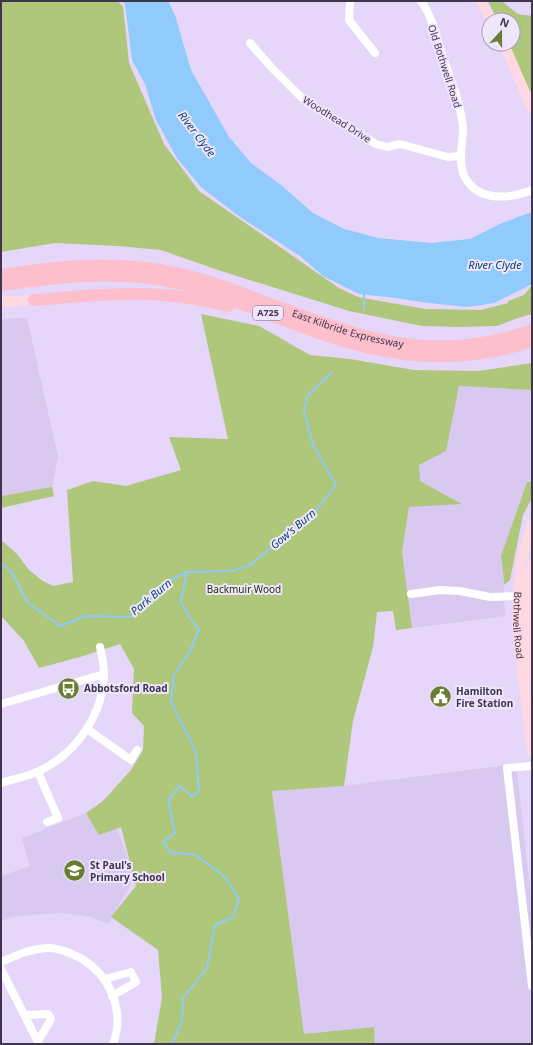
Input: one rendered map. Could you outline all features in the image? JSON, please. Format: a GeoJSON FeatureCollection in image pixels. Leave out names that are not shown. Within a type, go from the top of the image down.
{"type":"FeatureCollection","features":[{"type":"Feature","properties":{"kind":"highway","name":"East Kilbride Expressway"},"geometry":{"type":"LineString","coordinates":[[1,274],[83,265],[122,265],[161,270],[195,277],[224,286],[353,333],[383,341],[414,346],[448,347],[472,345],[496,341],[532,330]]}},
{"type":"Feature","properties":{"kind":"highway","name":"East Kilbride Expressway"},"geometry":{"type":"LineString","coordinates":[[1,285],[81,276],[150,278],[208,292],[361,346],[416,356],[478,354],[508,348],[532,340]]}},
{"type":"Feature","properties":{"kind":"highway"},"geometry":{"type":"LineString","coordinates":[[34,300],[127,294],[164,295],[211,302],[290,322]]}},
{"type":"Feature","properties":{"kind":"main road"},"geometry":{"type":"LineString","coordinates":[[481,1],[487,12]]}},
{"type":"Feature","properties":{"kind":"main road"},"geometry":{"type":"LineString","coordinates":[[507,52],[532,109]]}},
{"type":"Feature","properties":{"kind":"main road"},"geometry":{"type":"LineString","coordinates":[[1,302],[34,300]]}},
{"type":"Feature","properties":{"kind":"main road","name":"Bothwell Road"},"geometry":{"type":"LineString","coordinates":[[532,523],[521,562],[518,596],[518,626],[532,753]]}},
{"type":"Feature","properties":{"kind":"main road","name":"Bothwell Road"},"geometry":{"type":"LineString","coordinates":[[532,564],[527,627],[532,679]]}},
{"type":"Feature","properties":{"kind":"street"},"geometry":{"type":"LineString","coordinates":[[350,1],[349,20],[375,53]]}},
{"type":"Feature","properties":{"kind":"street","name":"Old Bothwell Road"},"geometry":{"type":"LineString","coordinates":[[421,1],[426,7],[456,97],[463,128],[460,156],[468,182],[481,192],[496,197],[520,195],[532,190]]}},
{"type":"Feature","properties":{"kind":"street","name":"Woodhead Drive"},"geometry":{"type":"LineString","coordinates":[[250,43],[268,70],[305,101],[376,144],[387,147],[400,144],[448,157],[460,156]]}},
{"type":"Feature","properties":{"kind":"street"},"geometry":{"type":"LineString","coordinates":[[411,594],[440,590],[460,591],[490,597],[518,596]]}},
{"type":"Feature","properties":{"kind":"street"},"geometry":{"type":"LineString","coordinates":[[1,783],[38,772],[51,765],[66,753],[87,729],[97,708],[102,691],[104,674],[100,646]]}},
{"type":"Feature","properties":{"kind":"street"},"geometry":{"type":"LineString","coordinates":[[1,704],[104,674]]}},
{"type":"Feature","properties":{"kind":"street"},"geometry":{"type":"LineString","coordinates":[[87,729],[131,760],[137,750]]}},
{"type":"Feature","properties":{"kind":"street"},"geometry":{"type":"LineString","coordinates":[[532,766],[507,768],[532,986]]}},
{"type":"Feature","properties":{"kind":"street"},"geometry":{"type":"LineString","coordinates":[[38,772],[58,818],[47,822]]}},
{"type":"Feature","properties":{"kind":"street"},"geometry":{"type":"LineString","coordinates":[[1,962],[26,951],[51,948],[76,956],[93,966],[105,979],[117,1008],[117,1023],[113,1044]]}},
{"type":"Feature","properties":{"kind":"street"},"geometry":{"type":"LineString","coordinates":[[1,969],[38,1043]]}},
{"type":"Feature","properties":{"kind":"street"},"geometry":{"type":"LineString","coordinates":[[105,979],[131,972],[136,982],[112,996]]}},
{"type":"Feature","properties":{"kind":"street"},"geometry":{"type":"LineString","coordinates":[[24,1015],[48,1014],[51,1019],[38,1043]]}},
{"type":"Feature","properties":{"kind":"shaded area"},"geometry":{"type":"Polygon","coordinates":[[[27,318],[58,457],[52,487],[1,496],[1,319],[27,318]]]}},
{"type":"Feature","properties":{"kind":"shaded area"},"geometry":{"type":"Polygon","coordinates":[[[459,386],[532,390],[532,482],[527,482],[501,556],[505,616],[412,628],[402,552],[409,507],[461,503],[420,481],[418,465],[446,451],[459,386]]]}},
{"type":"Feature","properties":{"kind":"shaded area"},"geometry":{"type":"Polygon","coordinates":[[[516,764],[532,907],[532,1044],[375,1044],[374,1027],[304,1034],[272,791],[344,786],[516,764]]]}},
{"type":"Feature","properties":{"kind":"shaded area","name":"St Paul's Primary School"},"geometry":{"type":"Polygon","coordinates":[[[86,813],[99,835],[117,828],[135,877],[108,924],[91,917],[66,913],[12,917],[1,921],[1,876],[30,866],[22,838],[86,813]]]}},
{"type":"Feature","properties":{"kind":"green space"},"geometry":{"type":"Polygon","coordinates":[[[1,1],[117,1],[123,6],[129,63],[164,144],[199,191],[339,288],[358,297],[425,309],[481,310],[508,303],[508,301],[524,295],[532,285],[532,314],[497,326],[422,326],[349,311],[218,270],[161,250],[55,243],[1,252],[1,1]]]}},
{"type":"Feature","properties":{"kind":"green space"},"geometry":{"type":"Polygon","coordinates":[[[488,1],[506,1],[504,3],[515,12],[493,12],[488,1]]]}},
{"type":"Feature","properties":{"kind":"green space"},"geometry":{"type":"Polygon","coordinates":[[[521,14],[532,16],[532,95],[512,52],[521,52],[521,14]]]}},
{"type":"Feature","properties":{"kind":"green space","name":"Backmuir Wood"},"geometry":{"type":"Polygon","coordinates":[[[201,314],[259,326],[310,355],[350,359],[414,370],[479,371],[532,363],[532,390],[459,386],[446,451],[419,465],[420,481],[462,504],[409,507],[402,552],[412,628],[396,630],[393,611],[377,612],[373,647],[353,721],[344,786],[272,791],[304,1034],[374,1027],[375,1044],[154,1044],[162,998],[158,950],[111,917],[136,886],[121,827],[99,835],[86,813],[103,801],[131,770],[143,750],[144,726],[132,713],[134,669],[120,644],[39,668],[24,641],[1,616],[1,540],[17,554],[29,570],[43,581],[53,586],[73,582],[67,490],[93,481],[126,486],[181,470],[169,437],[228,439],[201,314]]]}},
{"type":"Feature","properties":{"kind":"green space"},"geometry":{"type":"Polygon","coordinates":[[[527,482],[532,482],[532,498],[523,515],[510,580],[504,585],[501,556],[527,482]]]}},
{"type":"Feature","properties":{"kind":"green space"},"geometry":{"type":"Polygon","coordinates":[[[52,487],[54,496],[1,508],[1,496],[52,487]]]}},
{"type":"Feature","properties":{"kind":"water","name":"River Clyde"},"geometry":{"type":"Polygon","coordinates":[[[121,1],[168,1],[175,15],[191,70],[229,137],[251,163],[281,185],[313,213],[344,229],[378,238],[431,243],[470,239],[502,223],[532,212],[532,284],[494,303],[467,307],[359,294],[323,276],[300,256],[236,214],[201,187],[177,158],[156,120],[145,84],[132,60],[125,4],[121,1]]]}},
{"type":"Feature","properties":{"kind":"waterway"},"geometry":{"type":"LineString","coordinates":[[364,294],[364,310]]}},
{"type":"Feature","properties":{"kind":"waterway","name":"Gow's Burn"},"geometry":{"type":"LineString","coordinates":[[1,563],[13,574],[27,602],[60,626],[86,616],[131,617],[168,581],[187,572],[233,571],[250,565],[314,513],[336,485],[313,445],[304,411],[308,395],[332,372]]}},
{"type":"Feature","properties":{"kind":"waterway"},"geometry":{"type":"LineString","coordinates":[[172,1044],[182,1021],[183,998],[207,968],[215,925],[233,917],[239,899],[226,878],[196,855],[170,852],[163,842],[175,833],[168,800],[180,786],[193,797],[199,791],[196,752],[171,702],[174,675],[190,651],[199,630],[189,617],[181,601],[187,572]]}},
{"type":"Feature","properties":{"kind":"place","name":"Abbotsford Road"},"geometry":{"type":"Point","coordinates":[69,688]}},
{"type":"Feature","properties":{"kind":"place","name":"Hamilton Fire Station"},"geometry":{"type":"Point","coordinates":[441,697]}},
{"type":"Feature","properties":{"kind":"place","name":"St Paul's Primary School"},"geometry":{"type":"Point","coordinates":[74,871]}},
{"type":"Feature","properties":{"kind":"water label","name":"Park Burn"},"geometry":{"type":"Point","coordinates":[151,597]}}]}
